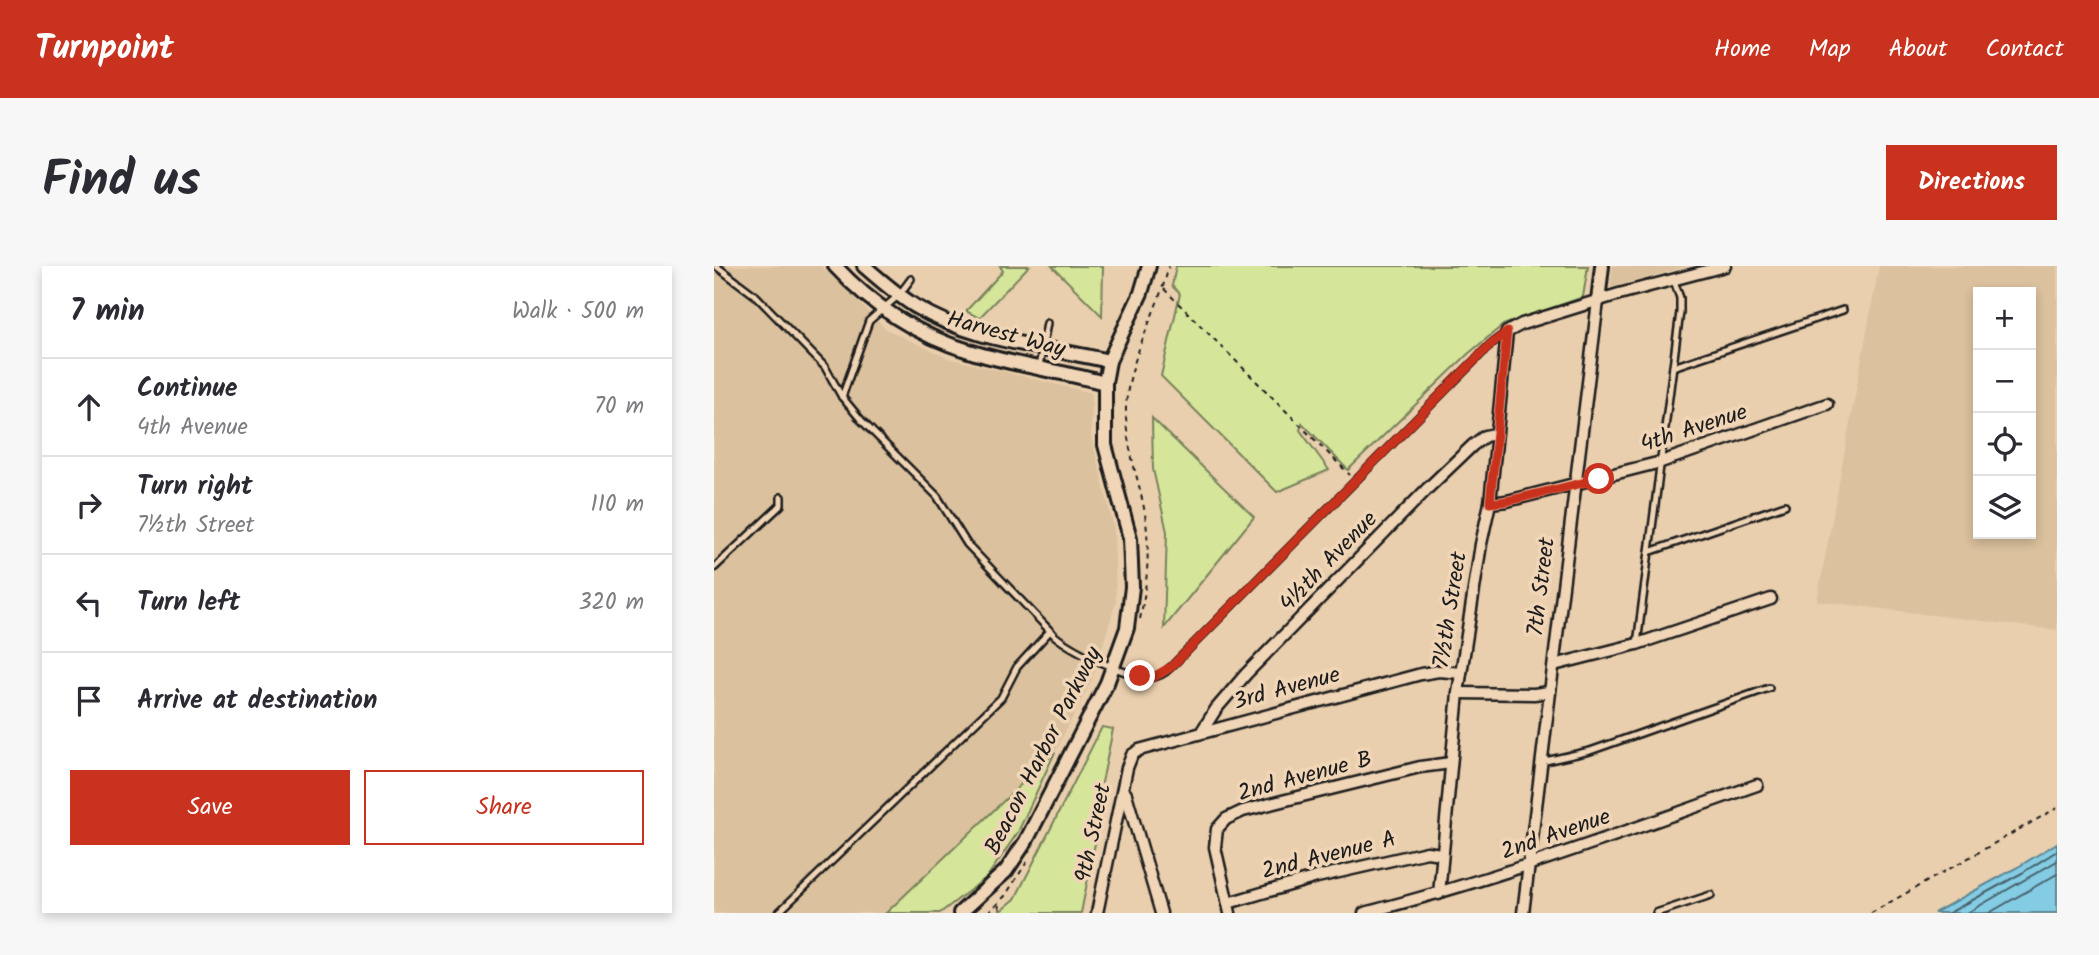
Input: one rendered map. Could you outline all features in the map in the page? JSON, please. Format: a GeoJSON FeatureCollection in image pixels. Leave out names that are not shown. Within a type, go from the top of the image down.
{"type":"FeatureCollection","features":[{"type":"Feature","properties":{"kind":"street","name":"Harvest Way"},"geometry":{"type":"LineString","coordinates":[[835,266],[882,308],[943,342],[970,352],[1105,383]]}},
{"type":"Feature","properties":{"kind":"street","name":"Harvest Way"},"geometry":{"type":"LineString","coordinates":[[864,266],[916,307],[961,327],[1043,348],[1109,361]]}},
{"type":"Feature","properties":{"kind":"street","name":"Beacon Harbor Parkway"},"geometry":{"type":"LineString","coordinates":[[960,913],[988,890],[1013,862],[1114,667],[1127,628],[1132,567],[1126,520],[1105,444],[1105,383],[1109,361],[1141,293],[1149,266]]}},
{"type":"Feature","properties":{"kind":"street","name":"7th Street"},"geometry":{"type":"LineString","coordinates":[[1523,913],[1602,266]]}},
{"type":"Feature","properties":{"kind":"street"},"geometry":{"type":"LineString","coordinates":[[1507,332],[1522,324],[1725,266]]}},
{"type":"Feature","properties":{"kind":"street","name":"7½th Street"},"geometry":{"type":"LineString","coordinates":[[1439,894],[1458,693],[1490,503],[1507,332]]}},
{"type":"Feature","properties":{"kind":"street","name":"4th Avenue"},"geometry":{"type":"LineString","coordinates":[[1490,503],[1576,485],[1661,462],[1827,404]]}},
{"type":"Feature","properties":{"kind":"street","name":"4½th Avenue"},"geometry":{"type":"LineString","coordinates":[[1202,731],[1216,709],[1247,674],[1428,488],[1473,445],[1485,436],[1496,434]]}},
{"type":"Feature","properties":{"kind":"street"},"geometry":{"type":"LineString","coordinates":[[1554,665],[1637,644],[1771,599]]}},
{"type":"Feature","properties":{"kind":"street","name":"3rd Avenue"},"geometry":{"type":"LineString","coordinates":[[1129,761],[1139,750],[1202,731],[1421,674],[1439,671],[1461,673]]}},
{"type":"Feature","properties":{"kind":"street"},"geometry":{"type":"LineString","coordinates":[[1458,693],[1549,692]]}},
{"type":"Feature","properties":{"kind":"street","name":"9th Street"},"geometry":{"type":"LineString","coordinates":[[1097,913],[1129,761]]}},
{"type":"Feature","properties":{"kind":"street","name":"2nd Avenue B"},"geometry":{"type":"LineString","coordinates":[[1229,908],[1215,847],[1217,829],[1226,819],[1243,811],[1420,766],[1451,763]]}},
{"type":"Feature","properties":{"kind":"street","name":"2nd Avenue"},"geometry":{"type":"LineString","coordinates":[[1364,913],[1439,894],[1570,852],[1757,785]]}},
{"type":"Feature","properties":{"kind":"street"},"geometry":{"type":"LineString","coordinates":[[1124,786],[1161,913]]}},
{"type":"Feature","properties":{"kind":"street","name":"2nd Avenue A"},"geometry":{"type":"LineString","coordinates":[[1229,908],[1317,877],[1427,852],[1441,854]]}},
{"type":"Feature","properties":{"kind":"lane"},"geometry":{"type":"LineString","coordinates":[[716,266],[756,296],[825,367],[842,397],[862,421],[937,496],[967,544],[1050,631],[1068,646],[1114,667],[1149,677],[1165,673],[1491,344],[1507,332]]}},
{"type":"Feature","properties":{"kind":"lane"},"geometry":{"type":"LineString","coordinates":[[842,397],[870,321],[899,295],[911,279]]}},
{"type":"Feature","properties":{"kind":"lane"},"geometry":{"type":"LineString","coordinates":[[1637,644],[1673,367],[1680,298],[1674,281]]}},
{"type":"Feature","properties":{"kind":"lane"},"geometry":{"type":"LineString","coordinates":[[1673,367],[1843,310]]}},
{"type":"Feature","properties":{"kind":"lane"},"geometry":{"type":"LineString","coordinates":[[1039,368],[1046,323]]}},
{"type":"Feature","properties":{"kind":"lane"},"geometry":{"type":"LineString","coordinates":[[714,568],[781,505],[781,497]]}},
{"type":"Feature","properties":{"kind":"lane"},"geometry":{"type":"LineString","coordinates":[[1649,552],[1785,505]]}},
{"type":"Feature","properties":{"kind":"lane"},"geometry":{"type":"LineString","coordinates":[[778,913],[1001,698],[1017,667],[1050,631]]}},
{"type":"Feature","properties":{"kind":"lane"},"geometry":{"type":"LineString","coordinates":[[1541,762],[1590,751],[1769,688]]}},
{"type":"Feature","properties":{"kind":"lane"},"geometry":{"type":"LineString","coordinates":[[1656,913],[1711,895]]}},
{"type":"Feature","properties":{"kind":"path"},"geometry":{"type":"LineString","coordinates":[[1140,620],[1146,590],[1148,547],[1143,502],[1128,441],[1127,400],[1134,364],[1169,266]]}},
{"type":"Feature","properties":{"kind":"path"},"geometry":{"type":"LineString","coordinates":[[1163,288],[1356,481]]}},
{"type":"Feature","properties":{"kind":"path"},"geometry":{"type":"LineString","coordinates":[[1871,913],[2057,808]]}},
{"type":"Feature","properties":{"kind":"path"},"geometry":{"type":"LineString","coordinates":[[988,913],[998,905],[1028,860]]}},
{"type":"Feature","properties":{"kind":"path"},"geometry":{"type":"LineString","coordinates":[[998,905],[1002,913]]}},
{"type":"Feature","properties":{"kind":"shaded area"},"geometry":{"type":"Polygon","coordinates":[[[714,266],[821,266],[886,329],[947,358],[1092,393],[1091,436],[1114,528],[1116,602],[1093,677],[1055,752],[886,913],[714,913],[714,266]]]}},
{"type":"Feature","properties":{"kind":"shaded area"},"geometry":{"type":"Polygon","coordinates":[[[1613,266],[1688,266],[1610,288],[1613,266]]]}},
{"type":"Feature","properties":{"kind":"shaded area"},"geometry":{"type":"Polygon","coordinates":[[[1879,266],[2057,266],[2057,630],[1817,601],[1879,266]]]}},
{"type":"Feature","properties":{"kind":"green space"},"geometry":{"type":"Polygon","coordinates":[[[1000,266],[1029,266],[979,318],[966,311],[1003,271],[1000,266]]]}},
{"type":"Feature","properties":{"kind":"green space"},"geometry":{"type":"Polygon","coordinates":[[[1052,266],[1103,266],[1102,316],[1052,266]]]}},
{"type":"Feature","properties":{"kind":"green space"},"geometry":{"type":"Polygon","coordinates":[[[1176,266],[1588,266],[1583,297],[1503,325],[1468,354],[1348,470],[1302,423],[1300,430],[1329,470],[1277,492],[1161,376],[1180,294],[1172,286],[1176,266]]]}},
{"type":"Feature","properties":{"kind":"green space"},"geometry":{"type":"Polygon","coordinates":[[[1152,418],[1254,517],[1164,628],[1167,532],[1153,469],[1152,418]]]}},
{"type":"Feature","properties":{"kind":"green space"},"geometry":{"type":"Polygon","coordinates":[[[1102,727],[1113,729],[1097,807],[1102,808],[1081,913],[998,913],[1015,899],[1102,727]]]}},
{"type":"Feature","properties":{"kind":"green space"},"geometry":{"type":"Polygon","coordinates":[[[1055,752],[1018,832],[987,877],[940,913],[886,913],[1055,752]]]}},
{"type":"Feature","properties":{"kind":"water"},"geometry":{"type":"Polygon","coordinates":[[[2057,843],[2057,913],[1934,913],[2018,867],[2057,843]]]}},
{"type":"Feature","properties":{"kind":"route"},"geometry":{"type":"LineString","coordinates":[[1140,676],[1154,677],[1165,673],[1491,344],[1507,332],[1490,503],[1599,479]]}}]}
